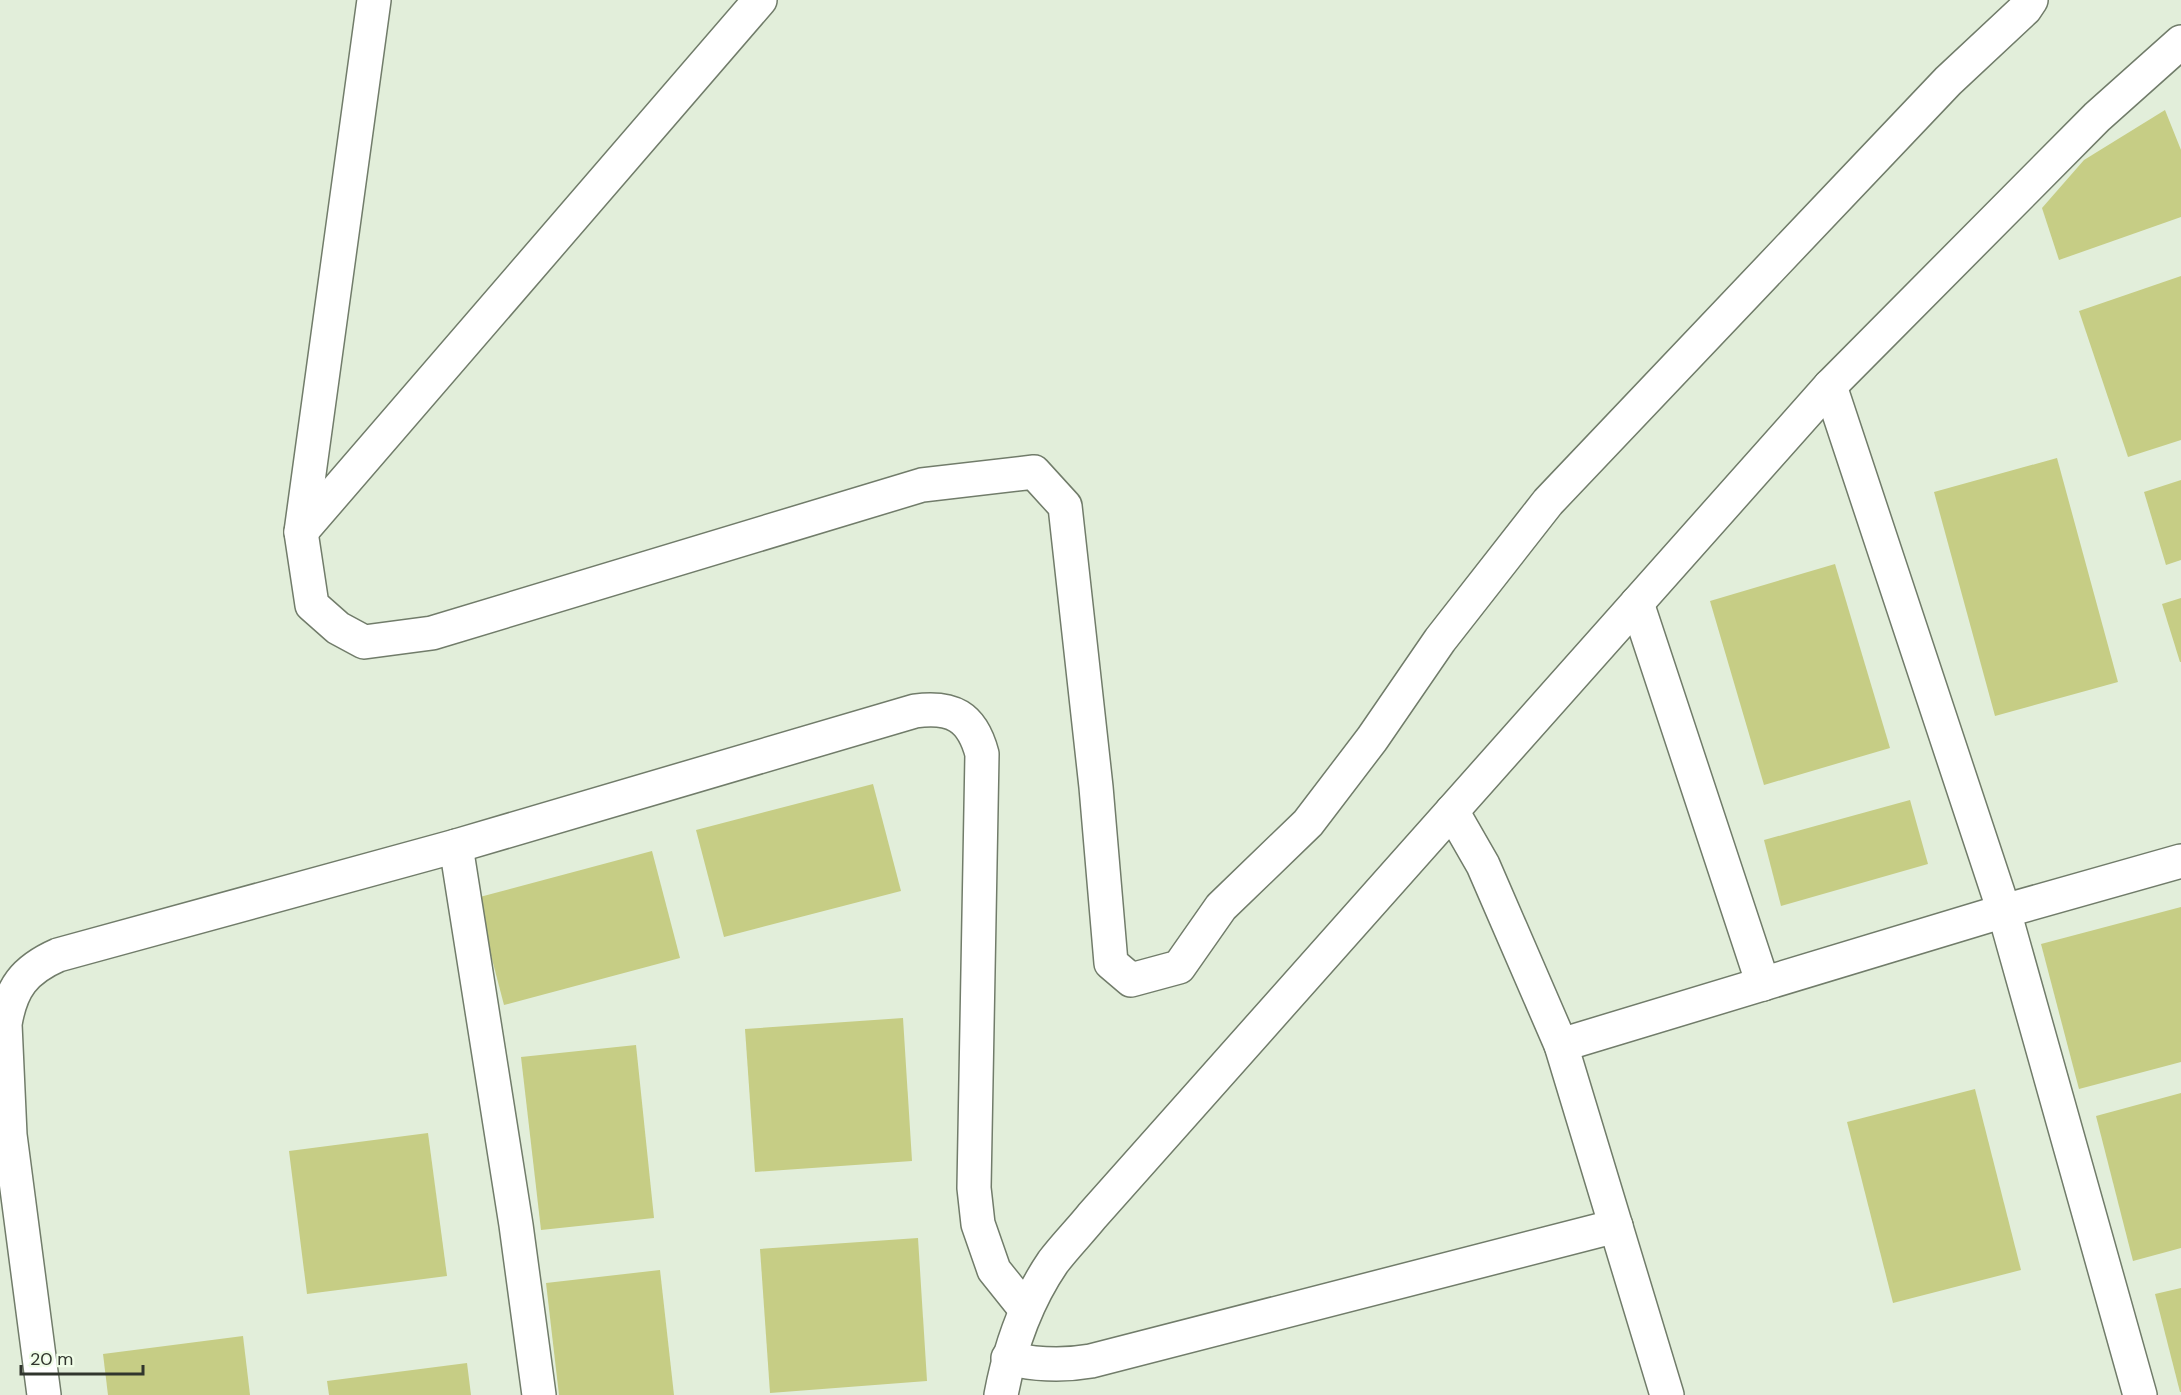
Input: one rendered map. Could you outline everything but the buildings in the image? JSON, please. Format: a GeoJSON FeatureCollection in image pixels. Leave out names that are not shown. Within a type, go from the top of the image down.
{"type":"FeatureCollection","features":[{"type":"Feature","properties":{"kind":"street"},"geometry":{"type":"LineString","coordinates":[[374,0],[301,532],[312,605],[338,628],[364,642],[432,633],[922,485],[1034,472],[1065,506],[1096,787],[1111,963],[1131,980],[1179,967],[1221,907],[1308,823],[1372,739],[1440,640],[1548,502],[1870,162],[1948,81],[2025,9],[2031,0]]}},
{"type":"Feature","properties":{"kind":"street"},"geometry":{"type":"LineString","coordinates":[[301,532],[760,0]]}},
{"type":"Feature","properties":{"kind":"street"},"geometry":{"type":"LineString","coordinates":[[1001,1395],[1008,1358],[1026,1310],[1054,1262],[1092,1216],[1830,386],[2097,117],[2181,42]]}},
{"type":"Feature","properties":{"kind":"street"},"geometry":{"type":"LineString","coordinates":[[1830,386],[2004,911],[2140,1395]]}},
{"type":"Feature","properties":{"kind":"street"},"geometry":{"type":"LineString","coordinates":[[1637,603],[1762,984]]}},
{"type":"Feature","properties":{"kind":"street"},"geometry":{"type":"LineString","coordinates":[[44,1395],[10,1135],[4,1024],[16,987],[41,962],[58,955],[456,846],[915,711],[936,708],[954,713],[968,723],[977,737],[982,754],[974,1188],[978,1224],[994,1270],[1026,1310]]}},
{"type":"Feature","properties":{"kind":"street"},"geometry":{"type":"LineString","coordinates":[[1452,811],[1483,865],[1562,1045],[1667,1395]]}},
{"type":"Feature","properties":{"kind":"street"},"geometry":{"type":"LineString","coordinates":[[456,846],[516,1225],[539,1395]]}},
{"type":"Feature","properties":{"kind":"street"},"geometry":{"type":"LineString","coordinates":[[1562,1045],[2004,911],[2181,861]]}},
{"type":"Feature","properties":{"kind":"street"},"geometry":{"type":"LineString","coordinates":[[1008,1358],[1032,1364],[1056,1365],[1091,1362],[1616,1226]]}}]}
